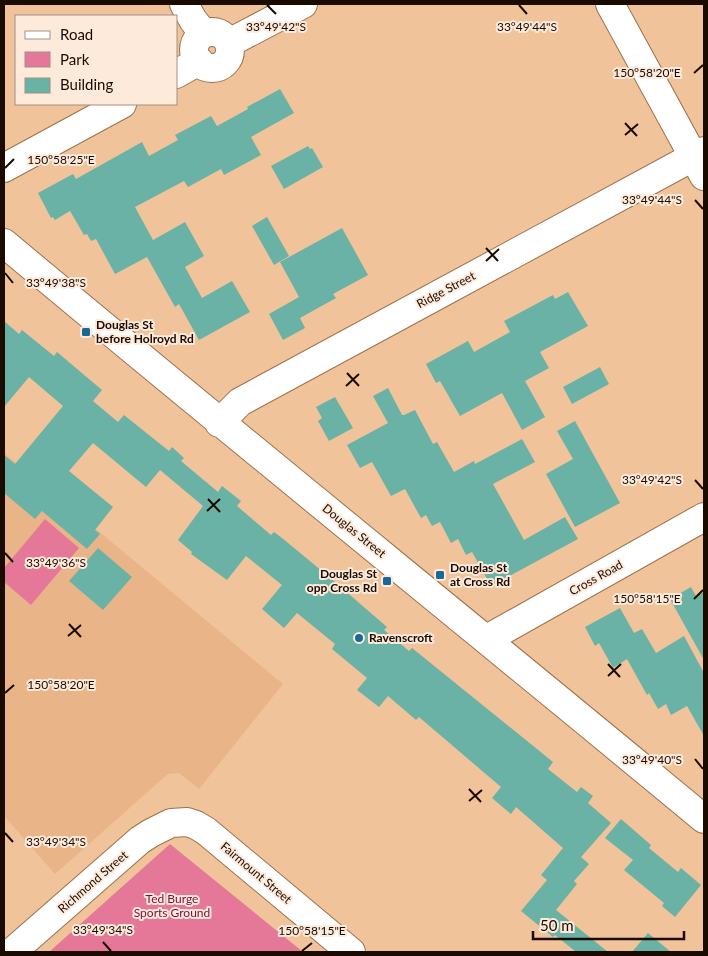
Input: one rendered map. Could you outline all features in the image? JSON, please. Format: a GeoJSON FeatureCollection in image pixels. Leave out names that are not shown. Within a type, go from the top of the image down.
{"type":"FeatureCollection","features":[{"type":"Feature","properties":{"kind":"street"},"geometry":{"type":"LineString","coordinates":[[184,4],[193,20],[216,39]]}},
{"type":"Feature","properties":{"kind":"street"},"geometry":{"type":"LineString","coordinates":[[188,68],[196,56],[195,47],[197,41],[216,39],[304,4]]}},
{"type":"Feature","properties":{"kind":"street"},"geometry":{"type":"LineString","coordinates":[[610,4],[701,161]]}},
{"type":"Feature","properties":{"kind":"street"},"geometry":{"type":"LineString","coordinates":[[4,168],[120,105]]}},
{"type":"Feature","properties":{"kind":"street","name":"Ridge Street"},"geometry":{"type":"LineString","coordinates":[[219,423],[240,402],[701,161]]}},
{"type":"Feature","properties":{"kind":"street","name":"Douglas Street"},"geometry":{"type":"LineString","coordinates":[[4,243],[219,423],[487,639],[704,818]]}},
{"type":"Feature","properties":{"kind":"street","name":"Cross Road"},"geometry":{"type":"LineString","coordinates":[[487,639],[704,517]]}},
{"type":"Feature","properties":{"kind":"street","name":"Fairmount Street"},"geometry":{"type":"LineString","coordinates":[[151,833],[171,822],[187,822],[196,825],[206,831],[351,952]]}},
{"type":"Feature","properties":{"kind":"street","name":"Richmond Street"},"geometry":{"type":"LineString","coordinates":[[12,952],[132,847],[151,833]]}},
{"type":"Feature","properties":{"kind":"shaded area"},"geometry":{"type":"Polygon","coordinates":[[[4,453],[283,684],[199,789],[179,773],[168,774],[55,874],[4,816],[4,453]]]}},
{"type":"Feature","properties":{"kind":"green space"},"geometry":{"type":"Polygon","coordinates":[[[45,519],[79,548],[31,605],[4,582],[4,568],[45,519]]]}},
{"type":"Feature","properties":{"kind":"green space","name":"Ted Burge Sports Ground"},"geometry":{"type":"Polygon","coordinates":[[[170,844],[303,952],[49,952],[170,844]]]}},
{"type":"Feature","properties":{"kind":"building"},"geometry":{"type":"Polygon","coordinates":[[[280,89],[294,113],[251,137],[261,155],[224,175],[221,169],[188,187],[184,181],[135,207],[153,240],[185,222],[204,256],[185,267],[202,298],[232,281],[250,312],[199,340],[179,304],[175,307],[147,257],[115,274],[96,239],[91,241],[87,234],[84,235],[70,211],[55,220],[53,217],[51,218],[38,193],[73,174],[76,179],[142,142],[149,156],[178,140],[175,135],[211,116],[217,126],[280,89]]]}},
{"type":"Feature","properties":{"kind":"building"},"geometry":{"type":"Polygon","coordinates":[[[308,146],[310,149],[312,148],[323,167],[284,189],[271,166],[308,146]]]}},
{"type":"Feature","properties":{"kind":"building"},"geometry":{"type":"Polygon","coordinates":[[[267,217],[289,256],[274,265],[252,226],[267,217]]]}},
{"type":"Feature","properties":{"kind":"building"},"geometry":{"type":"Polygon","coordinates":[[[342,228],[368,275],[333,294],[336,298],[300,318],[305,328],[283,340],[269,314],[299,297],[280,262],[342,228]]]}},
{"type":"Feature","properties":{"kind":"building"},"geometry":{"type":"Polygon","coordinates":[[[568,292],[588,326],[540,352],[549,368],[525,381],[545,417],[522,430],[502,393],[460,416],[440,381],[436,383],[426,364],[468,341],[474,352],[510,332],[504,321],[553,295],[555,299],[568,292]]]}},
{"type":"Feature","properties":{"kind":"building"},"geometry":{"type":"Polygon","coordinates":[[[4,321],[19,334],[22,330],[54,356],[57,352],[102,390],[93,401],[118,422],[124,415],[169,451],[172,447],[184,458],[181,461],[218,492],[222,486],[241,501],[237,506],[271,535],[274,532],[328,576],[387,627],[384,630],[409,651],[412,648],[553,762],[548,769],[577,792],[581,787],[593,796],[588,803],[611,823],[581,857],[589,864],[574,881],[577,884],[556,910],[608,952],[576,952],[555,935],[553,937],[521,911],[547,880],[541,875],[563,848],[516,807],[511,814],[492,798],[501,787],[419,717],[416,720],[388,696],[379,707],[357,690],[367,678],[332,649],[335,644],[297,613],[284,628],[262,609],[282,585],[246,556],[227,580],[191,554],[192,552],[178,540],[203,506],[160,470],[146,487],[93,443],[69,471],[113,507],[95,530],[100,534],[87,549],[42,511],[35,519],[4,493],[4,455],[15,464],[63,406],[29,377],[4,407],[4,321]]]}},
{"type":"Feature","properties":{"kind":"building"},"geometry":{"type":"Polygon","coordinates":[[[600,367],[609,384],[572,404],[563,387],[600,367]]]}},
{"type":"Feature","properties":{"kind":"building"},"geometry":{"type":"Polygon","coordinates":[[[388,388],[402,415],[415,410],[433,444],[437,442],[454,472],[474,461],[475,464],[522,439],[535,462],[493,484],[524,540],[565,517],[578,539],[491,586],[472,552],[466,555],[458,539],[451,543],[440,522],[432,526],[426,515],[421,518],[405,489],[391,496],[372,462],[360,468],[347,445],[388,423],[373,396],[388,388]]]}},
{"type":"Feature","properties":{"kind":"building"},"geometry":{"type":"Polygon","coordinates":[[[335,397],[353,428],[329,441],[318,421],[322,418],[316,407],[335,397]]]}},
{"type":"Feature","properties":{"kind":"building"},"geometry":{"type":"Polygon","coordinates":[[[575,421],[620,503],[575,527],[546,474],[573,459],[557,431],[575,421]]]}},
{"type":"Feature","properties":{"kind":"building"},"geometry":{"type":"Polygon","coordinates":[[[98,548],[132,577],[103,610],[69,581],[98,548]]]}},
{"type":"Feature","properties":{"kind":"building"},"geometry":{"type":"Polygon","coordinates":[[[691,587],[696,596],[704,592],[704,660],[670,599],[691,587]]]}},
{"type":"Feature","properties":{"kind":"building"},"geometry":{"type":"Polygon","coordinates":[[[620,608],[634,633],[642,629],[656,653],[684,636],[704,673],[704,736],[687,706],[671,715],[666,704],[658,709],[649,693],[647,695],[627,659],[613,668],[599,643],[595,646],[585,627],[620,608]]]}},
{"type":"Feature","properties":{"kind":"building"},"geometry":{"type":"Polygon","coordinates":[[[621,819],[651,845],[649,848],[678,872],[681,868],[701,885],[675,917],[662,906],[664,903],[624,870],[633,860],[605,838],[621,819]]]}},
{"type":"Feature","properties":{"kind":"building"},"geometry":{"type":"Polygon","coordinates":[[[648,933],[671,952],[632,952],[648,933]]]}},
{"type":"Feature","properties":{"kind":"place","name":"Douglas St before Holroyd Rd"},"geometry":{"type":"Point","coordinates":[86,332]}},
{"type":"Feature","properties":{"kind":"place","name":"Douglas St at Cross Rd"},"geometry":{"type":"Point","coordinates":[440,575]}},
{"type":"Feature","properties":{"kind":"place","name":"Douglas St opp Cross Rd"},"geometry":{"type":"Point","coordinates":[387,581]}},
{"type":"Feature","properties":{"kind":"place","name":"Ravenscroft"},"geometry":{"type":"Point","coordinates":[359,638]}}]}
